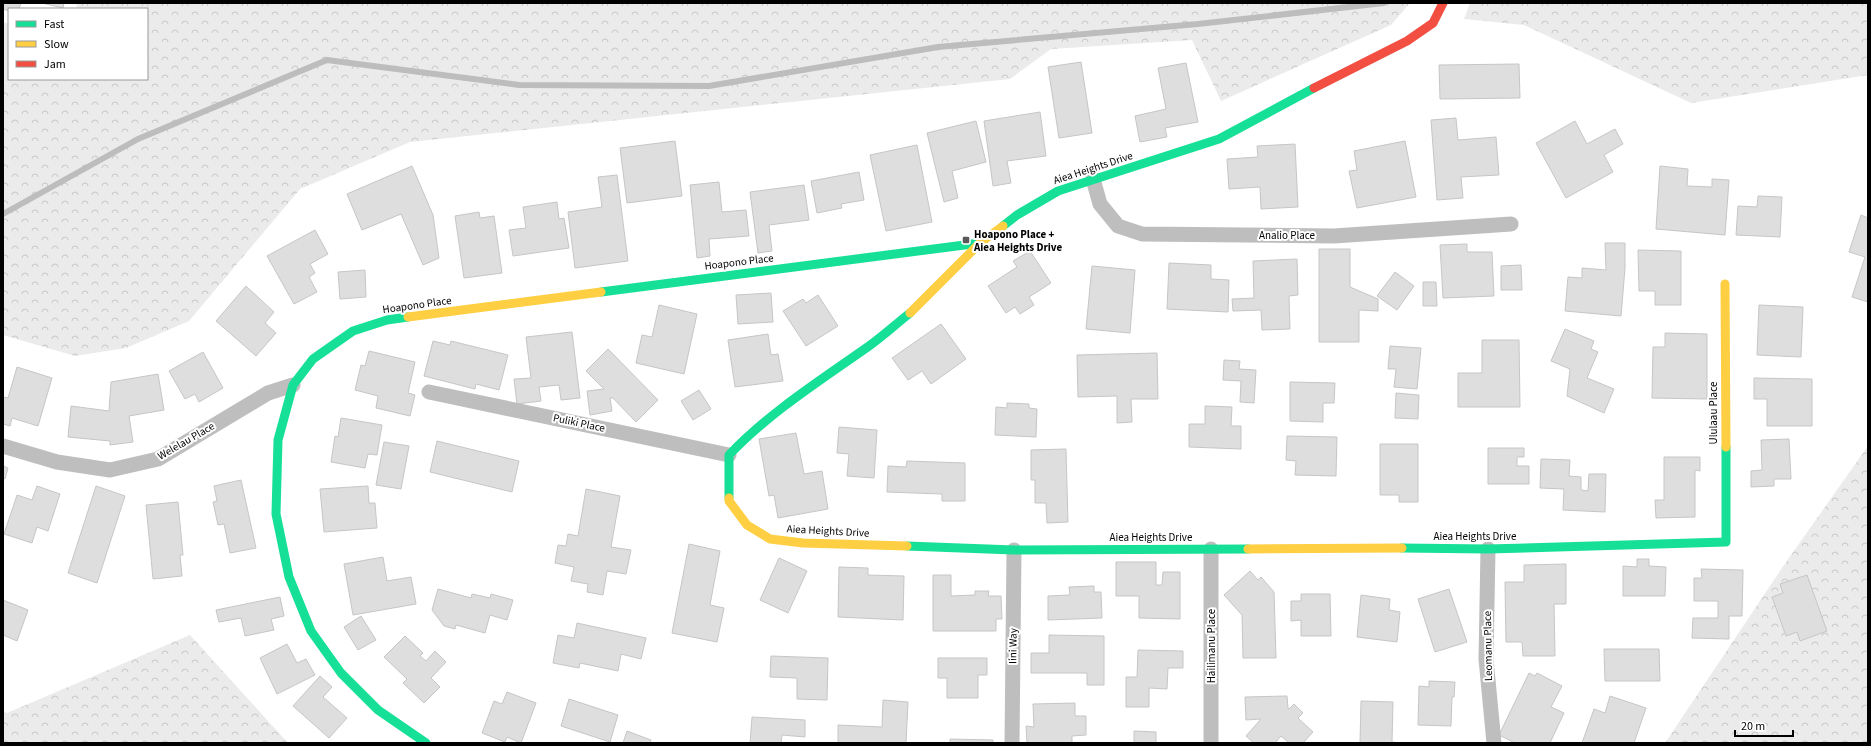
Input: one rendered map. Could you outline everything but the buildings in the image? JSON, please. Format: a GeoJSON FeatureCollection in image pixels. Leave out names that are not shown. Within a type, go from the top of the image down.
{"type":"FeatureCollection","features":[{"type":"Feature","properties":{"kind":"street","name":"Aiea Heights Drive"},"geometry":{"type":"LineString","coordinates":[[1444,3],[1433,23],[1407,41],[1265,113],[1219,139],[1058,191],[1017,215],[980,243],[916,307],[871,345],[822,379],[749,434],[729,455],[729,500],[747,525],[770,539],[803,543],[1014,550],[1356,548],[1488,549],[1726,542]]}},
{"type":"Feature","properties":{"kind":"street","name":"Analio Place"},"geometry":{"type":"LineString","coordinates":[[1092,179],[1100,204],[1118,226],[1142,234],[1334,236],[1511,224]]}},
{"type":"Feature","properties":{"kind":"street","name":"Hoapono Place"},"geometry":{"type":"LineString","coordinates":[[426,743],[378,710],[341,674],[312,631],[289,577],[276,514],[278,440],[293,385],[312,359],[353,331],[387,320],[980,243]]}},
{"type":"Feature","properties":{"kind":"street","name":"Ululaau Place"},"geometry":{"type":"LineString","coordinates":[[1725,284],[1726,542]]}},
{"type":"Feature","properties":{"kind":"street","name":"Welelau Place"},"geometry":{"type":"LineString","coordinates":[[3,446],[56,462],[110,470],[158,459],[268,393],[293,385]]}},
{"type":"Feature","properties":{"kind":"street","name":"Puliki Place"},"geometry":{"type":"LineString","coordinates":[[429,392],[729,455]]}},
{"type":"Feature","properties":{"kind":"street","name":"Hailimanu Place"},"geometry":{"type":"LineString","coordinates":[[1211,549],[1211,743]]}},
{"type":"Feature","properties":{"kind":"street","name":"Leomanu Place"},"geometry":{"type":"LineString","coordinates":[[1488,549],[1486,659],[1494,743]]}},
{"type":"Feature","properties":{"kind":"street","name":"Iini Way"},"geometry":{"type":"LineString","coordinates":[[1012,743],[1014,550]]}},
{"type":"Feature","properties":{"kind":"green space"},"geometry":{"type":"Polygon","coordinates":[[[77,3],[1410,3],[1391,25],[1221,101],[1192,40],[1051,49],[1010,79],[410,142],[300,189],[189,321],[126,348],[75,356],[3,335],[3,85],[10,80],[148,80],[148,8],[76,8],[77,3]]]}},
{"type":"Feature","properties":{"kind":"green space"},"geometry":{"type":"Polygon","coordinates":[[[1470,3],[1868,3],[1868,75],[1691,103],[1524,25],[1464,19],[1470,3]]]}},
{"type":"Feature","properties":{"kind":"green space"},"geometry":{"type":"Polygon","coordinates":[[[3,22],[8,24],[8,80],[13,80],[3,88],[3,22]]]}},
{"type":"Feature","properties":{"kind":"green space"},"geometry":{"type":"Polygon","coordinates":[[[1868,446],[1868,743],[1665,743],[1784,565],[1868,446]]]}},
{"type":"Feature","properties":{"kind":"green space"},"geometry":{"type":"Polygon","coordinates":[[[190,635],[288,743],[3,743],[3,711],[7,713],[190,635]]]}},
{"type":"Feature","properties":{"kind":"waterway"},"geometry":{"type":"LineString","coordinates":[[3,214],[138,139],[327,60],[519,85],[709,86],[938,47],[1198,24],[1384,3]]}},
{"type":"Feature","properties":{"kind":"traffic: fast"},"geometry":{"type":"LineString","coordinates":[[1003,226],[1017,215],[1058,191],[1219,139],[1314,88]]}},
{"type":"Feature","properties":{"kind":"traffic: fast"},"geometry":{"type":"LineString","coordinates":[[601,292],[980,243]]}},
{"type":"Feature","properties":{"kind":"traffic: fast"},"geometry":{"type":"LineString","coordinates":[[729,498],[729,455],[761,425],[814,384],[874,342],[910,313]]}},
{"type":"Feature","properties":{"kind":"traffic: fast"},"geometry":{"type":"LineString","coordinates":[[408,317],[387,320],[353,331],[313,359],[293,385],[278,440],[276,514],[289,577],[311,631],[341,673],[378,710],[426,743]]}},
{"type":"Feature","properties":{"kind":"traffic: fast"},"geometry":{"type":"LineString","coordinates":[[1402,548],[1488,549],[1726,542],[1726,447]]}},
{"type":"Feature","properties":{"kind":"traffic: fast"},"geometry":{"type":"LineString","coordinates":[[907,546],[1014,550],[1248,549]]}},
{"type":"Feature","properties":{"kind":"traffic: slow"},"geometry":{"type":"LineString","coordinates":[[910,313],[980,243],[1003,226]]}},
{"type":"Feature","properties":{"kind":"traffic: slow"},"geometry":{"type":"LineString","coordinates":[[1725,284],[1726,447]]}},
{"type":"Feature","properties":{"kind":"traffic: slow"},"geometry":{"type":"LineString","coordinates":[[408,317],[601,292]]}},
{"type":"Feature","properties":{"kind":"traffic: slow"},"geometry":{"type":"LineString","coordinates":[[729,498],[729,501],[747,525],[770,539],[803,543],[907,546]]}},
{"type":"Feature","properties":{"kind":"traffic: slow"},"geometry":{"type":"LineString","coordinates":[[1248,549],[1402,548]]}},
{"type":"Feature","properties":{"kind":"traffic: jam"},"geometry":{"type":"LineString","coordinates":[[1314,88],[1407,41],[1433,23],[1443,3]]}},
{"type":"Feature","properties":{"kind":"place","name":"Hoapono Place + Aiea Heights Drive"},"geometry":{"type":"Point","coordinates":[966,240]}}]}
